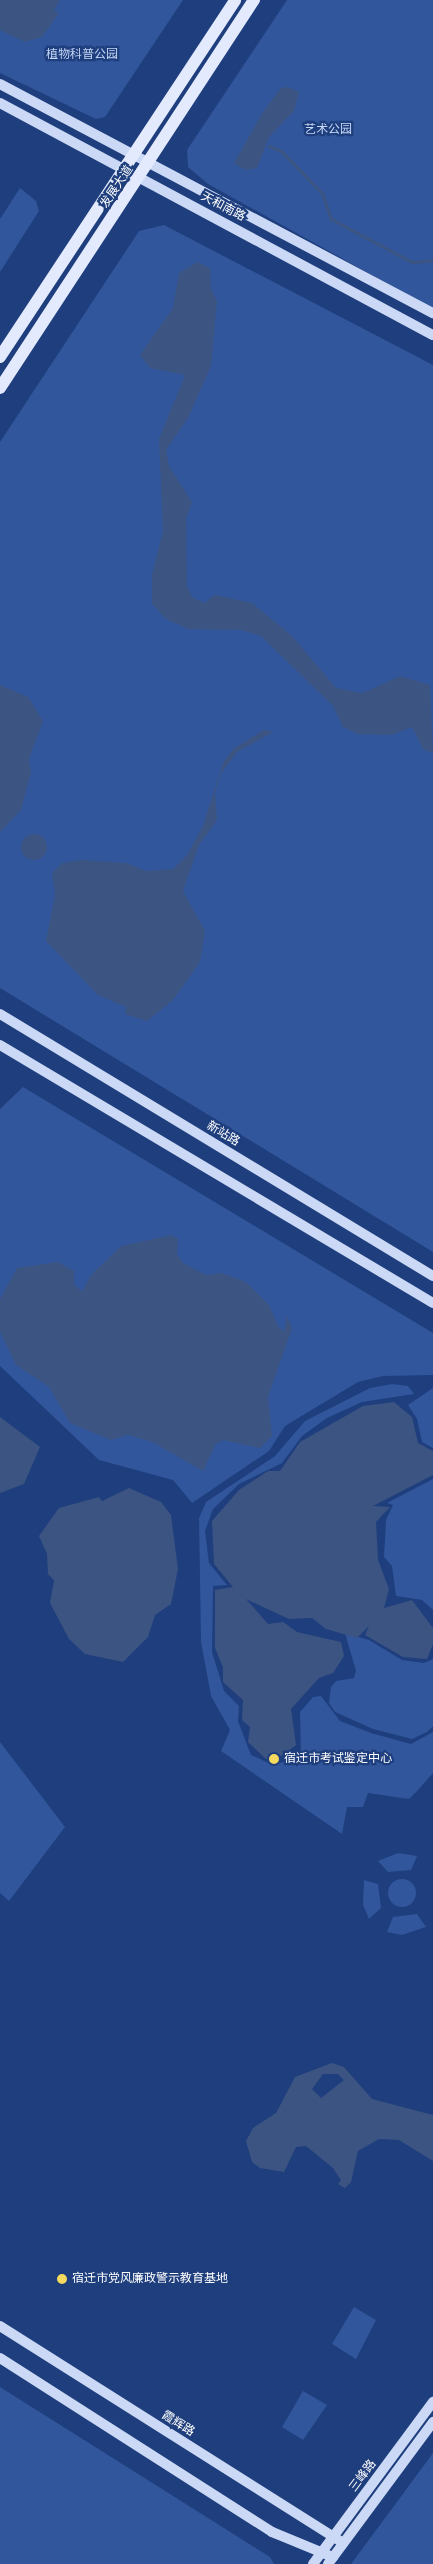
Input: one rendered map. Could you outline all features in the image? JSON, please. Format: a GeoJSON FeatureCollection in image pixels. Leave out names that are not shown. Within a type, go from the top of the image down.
{"type":"FeatureCollection","features":[{"type":"Feature","properties":{"kind":"main road","name":"发展大道"},"geometry":{"type":"LineString","coordinates":[[0,357],[126,169],[235,0]]}},
{"type":"Feature","properties":{"kind":"main road","name":"发展大道"},"geometry":{"type":"LineString","coordinates":[[0,388],[140,177],[254,0]]}},
{"type":"Feature","properties":{"kind":"street","name":"天和南路"},"geometry":{"type":"LineString","coordinates":[[0,84],[433,313]]}},
{"type":"Feature","properties":{"kind":"street","name":"天和南路"},"geometry":{"type":"LineString","coordinates":[[0,103],[433,335]]}},
{"type":"Feature","properties":{"kind":"street","name":"新站路"},"geometry":{"type":"LineString","coordinates":[[0,1014],[433,1276]]}},
{"type":"Feature","properties":{"kind":"street"},"geometry":{"type":"LineString","coordinates":[[0,1044],[433,1303]]}},
{"type":"Feature","properties":{"kind":"street","name":"霞辉路"},"geometry":{"type":"LineString","coordinates":[[0,2326],[343,2543]]}},
{"type":"Feature","properties":{"kind":"street"},"geometry":{"type":"LineString","coordinates":[[0,2358],[272,2532],[323,2551],[330,2561]]}},
{"type":"Feature","properties":{"kind":"street","name":"三峰路"},"geometry":{"type":"LineString","coordinates":[[313,2564],[433,2402]]}},
{"type":"Feature","properties":{"kind":"street","name":"三峰路"},"geometry":{"type":"LineString","coordinates":[[330,2561],[433,2422]]}},
{"type":"Feature","properties":{"kind":"green space","name":"植物科普公园"},"geometry":{"type":"Polygon","coordinates":[[[0,0],[183,0],[105,117],[96,119],[0,73],[0,0]]]}},
{"type":"Feature","properties":{"kind":"green space","name":"艺术公园"},"geometry":{"type":"Polygon","coordinates":[[[287,0],[433,0],[433,309],[208,184],[188,167],[187,150],[287,0]]]}},
{"type":"Feature","properties":{"kind":"green space"},"geometry":{"type":"Polygon","coordinates":[[[20,188],[36,201],[39,211],[0,272],[0,219],[20,188]]]}},
{"type":"Feature","properties":{"kind":"green space"},"geometry":{"type":"Polygon","coordinates":[[[164,225],[433,365],[433,1252],[0,988],[0,442],[139,231],[164,225]]]}},
{"type":"Feature","properties":{"kind":"green space"},"geometry":{"type":"Polygon","coordinates":[[[23,1087],[433,1333],[433,1375],[383,1376],[358,1382],[285,1426],[269,1451],[192,1503],[173,1480],[99,1460],[0,1366],[0,1109],[23,1087]]]}},
{"type":"Feature","properties":{"kind":"green space"},"geometry":{"type":"Polygon","coordinates":[[[392,1384],[408,1386],[414,1394],[362,1402],[327,1418],[302,1436],[282,1463],[239,1484],[213,1509],[205,1531],[209,1563],[227,1585],[213,1586],[212,1652],[224,1691],[239,1706],[238,1721],[251,1755],[273,1765],[301,1757],[300,1712],[313,1697],[321,1696],[340,1721],[371,1733],[411,1744],[433,1732],[433,1773],[418,1790],[409,1799],[368,1793],[363,1807],[347,1807],[342,1834],[221,1751],[230,1730],[211,1696],[201,1642],[199,1518],[206,1502],[275,1456],[305,1421],[370,1388],[392,1384]]]}},
{"type":"Feature","properties":{"kind":"green space"},"geometry":{"type":"Polygon","coordinates":[[[433,1388],[433,1448],[422,1442],[417,1419],[408,1405],[433,1388]]]}},
{"type":"Feature","properties":{"kind":"green space"},"geometry":{"type":"Polygon","coordinates":[[[433,1479],[433,1610],[422,1600],[396,1596],[392,1566],[384,1557],[386,1520],[393,1505],[387,1503],[433,1479]]]}},
{"type":"Feature","properties":{"kind":"green space"},"geometry":{"type":"Polygon","coordinates":[[[345,1633],[369,1640],[402,1660],[424,1663],[433,1659],[433,1726],[427,1732],[412,1739],[373,1729],[335,1712],[329,1703],[331,1687],[336,1681],[354,1678],[356,1671],[345,1633]]]}},
{"type":"Feature","properties":{"kind":"green space"},"geometry":{"type":"Polygon","coordinates":[[[0,1742],[65,1827],[9,1901],[0,1893],[0,1742]]]}},
{"type":"Feature","properties":{"kind":"green space"},"geometry":{"type":"Polygon","coordinates":[[[398,1853],[417,1856],[411,1870],[388,1872],[378,1861],[398,1853]]]}},
{"type":"Feature","properties":{"kind":"green space"},"geometry":{"type":"Polygon","coordinates":[[[402,1879],[412,1883],[416,1893],[412,1903],[402,1907],[392,1903],[388,1893],[392,1883],[402,1879]]]}},
{"type":"Feature","properties":{"kind":"green space"},"geometry":{"type":"Polygon","coordinates":[[[364,1880],[378,1884],[381,1908],[369,1919],[363,1905],[364,1880]]]}},
{"type":"Feature","properties":{"kind":"green space"},"geometry":{"type":"Polygon","coordinates":[[[417,1914],[426,1927],[402,1935],[387,1932],[393,1917],[417,1914]]]}},
{"type":"Feature","properties":{"kind":"green space"},"geometry":{"type":"Polygon","coordinates":[[[354,2307],[376,2320],[356,2359],[332,2344],[354,2307]]]}},
{"type":"Feature","properties":{"kind":"green space"},"geometry":{"type":"Polygon","coordinates":[[[0,2387],[270,2557],[274,2564],[0,2564],[0,2387]]]}},
{"type":"Feature","properties":{"kind":"green space"},"geometry":{"type":"Polygon","coordinates":[[[303,2391],[327,2405],[303,2440],[282,2427],[303,2391]]]}},
{"type":"Feature","properties":{"kind":"green space"},"geometry":{"type":"Polygon","coordinates":[[[433,2453],[433,2564],[351,2564],[388,2514],[433,2453]]]}},
{"type":"Feature","properties":{"kind":"shaded area"},"geometry":{"type":"Polygon","coordinates":[[[0,0],[60,0],[54,10],[59,13],[42,37],[25,42],[0,30],[0,0]]]}},
{"type":"Feature","properties":{"kind":"shaded area"},"geometry":{"type":"Polygon","coordinates":[[[288,87],[299,92],[294,111],[269,137],[257,168],[245,170],[234,163],[263,112],[281,88],[288,87]]]}},
{"type":"Feature","properties":{"kind":"shaded area"},"geometry":{"type":"Polygon","coordinates":[[[197,262],[210,268],[211,289],[217,301],[211,366],[188,418],[166,450],[169,466],[192,502],[186,519],[187,586],[192,597],[204,603],[215,595],[252,603],[292,636],[336,688],[363,693],[400,676],[430,685],[433,753],[423,749],[412,727],[392,735],[358,734],[343,727],[333,706],[261,636],[241,630],[188,629],[166,619],[152,604],[152,575],[163,531],[159,439],[185,375],[150,368],[140,355],[173,308],[179,273],[197,262]]]}},
{"type":"Feature","properties":{"kind":"shaded area"},"geometry":{"type":"Polygon","coordinates":[[[0,685],[28,697],[43,721],[29,759],[31,772],[21,810],[0,832],[0,685]]]}},
{"type":"Feature","properties":{"kind":"shaded area"},"geometry":{"type":"Polygon","coordinates":[[[264,730],[273,732],[237,752],[220,775],[215,793],[217,820],[199,845],[183,891],[205,931],[200,962],[173,1000],[147,1021],[125,1014],[126,1007],[98,995],[46,941],[55,895],[52,873],[62,863],[81,860],[126,863],[146,871],[173,869],[187,855],[203,826],[223,763],[233,749],[264,730]]]}},
{"type":"Feature","properties":{"kind":"shaded area"},"geometry":{"type":"Polygon","coordinates":[[[34,834],[43,838],[47,847],[43,856],[34,860],[25,856],[21,847],[25,838],[34,834]]]}},
{"type":"Feature","properties":{"kind":"shaded area"},"geometry":{"type":"Polygon","coordinates":[[[172,1235],[178,1239],[177,1254],[183,1263],[206,1275],[222,1273],[246,1282],[269,1305],[278,1326],[284,1332],[287,1316],[292,1328],[268,1397],[272,1436],[260,1448],[223,1440],[215,1445],[203,1471],[152,1442],[128,1435],[111,1440],[70,1423],[49,1387],[16,1365],[0,1332],[0,1299],[17,1268],[58,1262],[74,1271],[74,1284],[82,1292],[91,1275],[121,1246],[172,1235]]]}},
{"type":"Feature","properties":{"kind":"shaded area"},"geometry":{"type":"Polygon","coordinates":[[[394,1402],[412,1417],[418,1443],[433,1451],[433,1475],[373,1506],[390,1507],[376,1522],[378,1560],[389,1589],[384,1608],[412,1600],[433,1628],[433,1644],[427,1659],[403,1657],[365,1635],[369,1626],[357,1638],[326,1629],[312,1618],[289,1619],[246,1599],[268,1624],[283,1622],[297,1632],[341,1642],[344,1656],[333,1673],[319,1678],[291,1709],[296,1745],[276,1760],[266,1759],[248,1742],[250,1727],[242,1720],[243,1700],[223,1682],[223,1667],[215,1648],[215,1590],[233,1587],[214,1564],[212,1521],[239,1490],[268,1471],[280,1471],[300,1442],[363,1406],[394,1402]]]}},
{"type":"Feature","properties":{"kind":"shaded area"},"geometry":{"type":"Polygon","coordinates":[[[0,1417],[40,1447],[24,1484],[0,1493],[0,1417]]]}},
{"type":"Feature","properties":{"kind":"shaded area"},"geometry":{"type":"Polygon","coordinates":[[[129,1488],[161,1502],[171,1515],[178,1569],[171,1604],[155,1615],[148,1637],[123,1662],[85,1654],[69,1639],[50,1603],[54,1580],[48,1574],[47,1554],[39,1536],[59,1508],[99,1497],[102,1501],[129,1488]]]}},
{"type":"Feature","properties":{"kind":"shaded area"},"geometry":{"type":"Polygon","coordinates":[[[332,2063],[344,2067],[372,2099],[433,2115],[433,2161],[399,2140],[379,2139],[358,2151],[351,2182],[345,2188],[338,2184],[341,2180],[333,2168],[306,2146],[296,2147],[284,2172],[260,2168],[252,2162],[246,2141],[253,2128],[276,2113],[295,2077],[332,2063]],[[323,2074],[312,2089],[321,2098],[344,2080],[338,2074],[323,2074]]]}},
{"type":"Feature","properties":{"kind":"waterway"},"geometry":{"type":"LineString","coordinates":[[269,146],[281,151],[322,193],[331,219],[412,262],[433,260]]}},
{"type":"Feature","properties":{"kind":"place","name":"宿迁市考试鉴定中心"},"geometry":{"type":"Point","coordinates":[274,1759]}},
{"type":"Feature","properties":{"kind":"place","name":"宿迁市党风廉政警示教育基地"},"geometry":{"type":"Point","coordinates":[62,2279]}}]}
